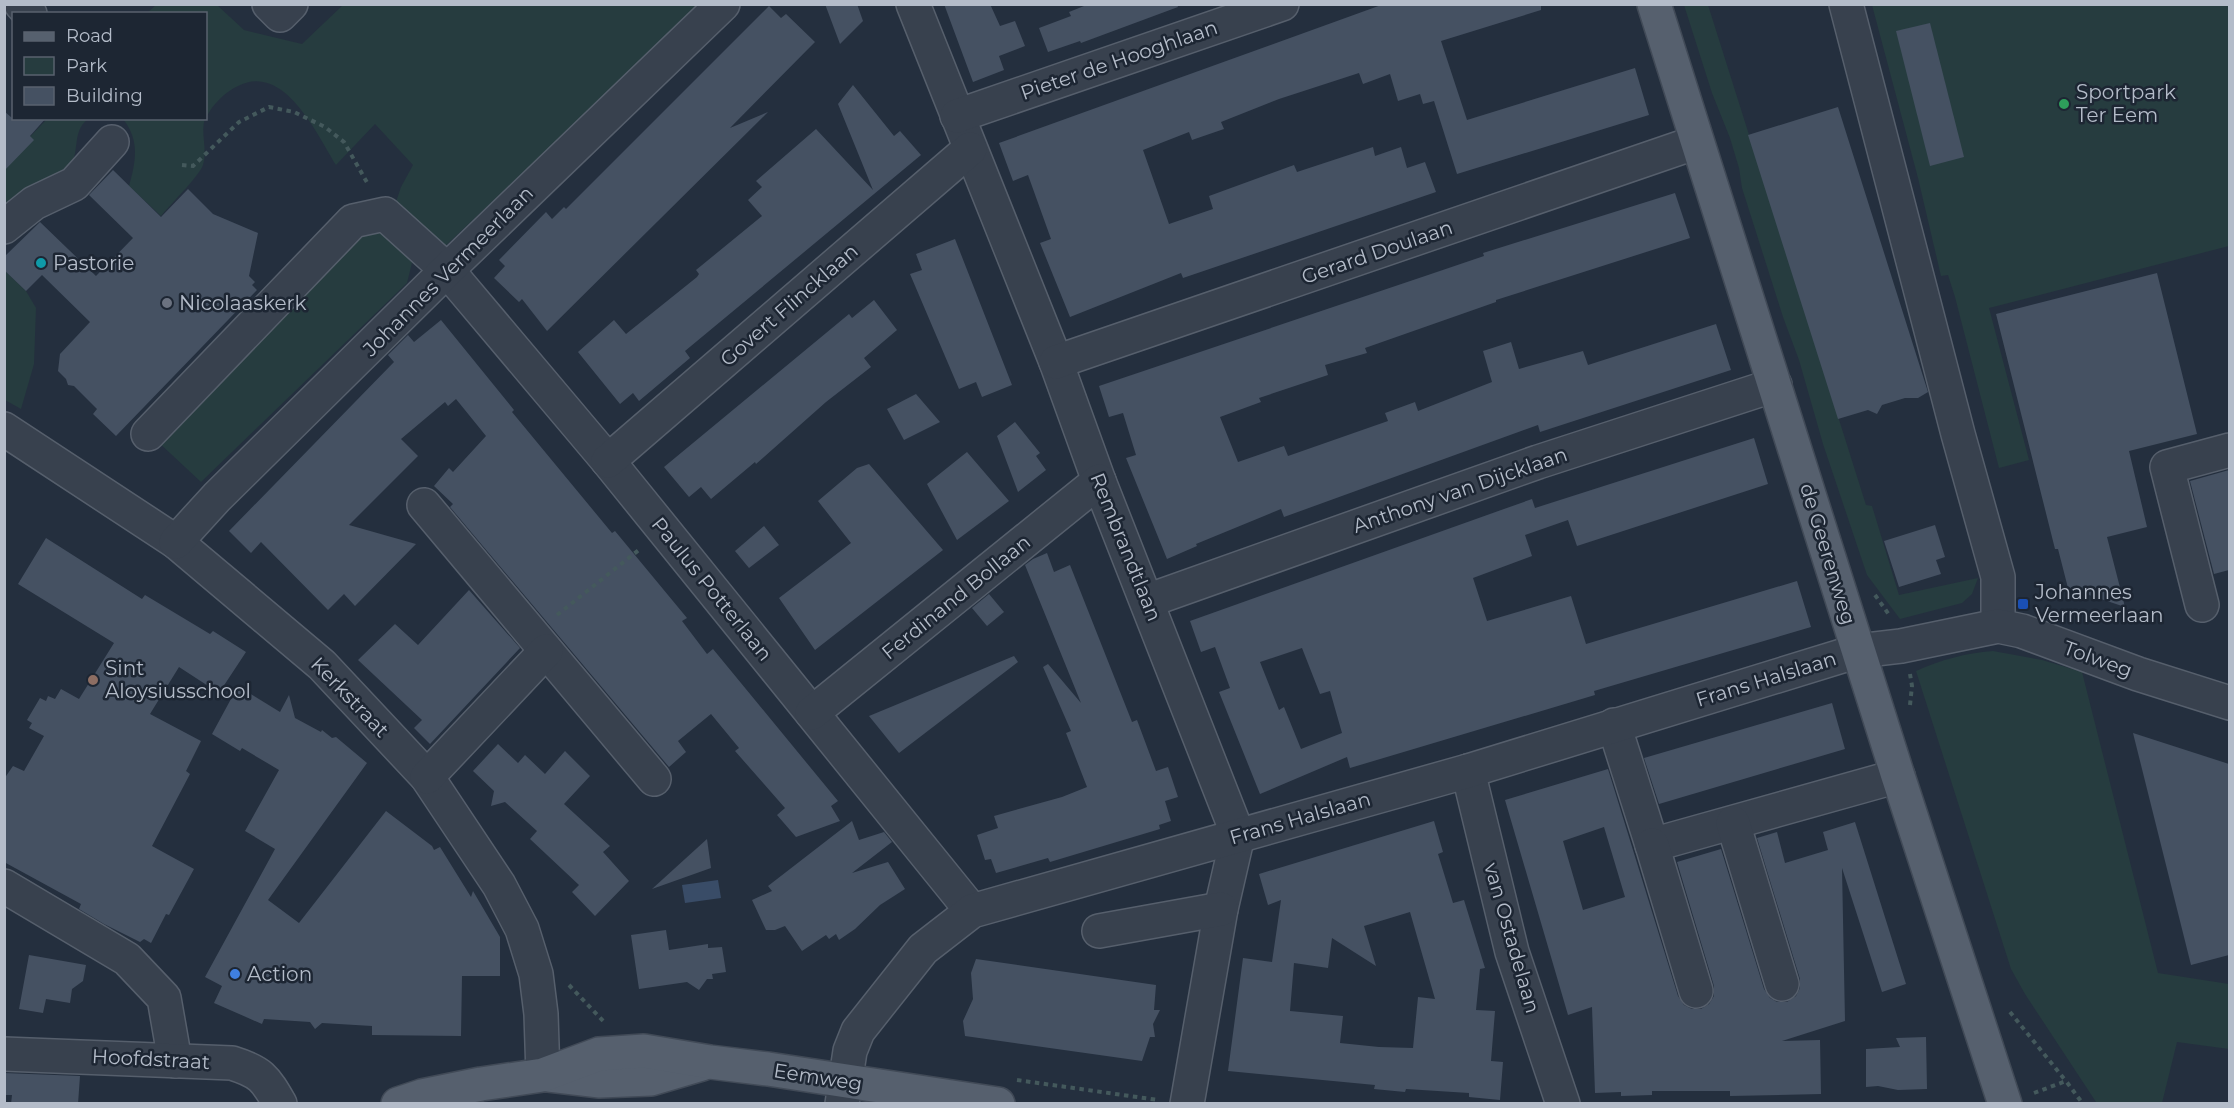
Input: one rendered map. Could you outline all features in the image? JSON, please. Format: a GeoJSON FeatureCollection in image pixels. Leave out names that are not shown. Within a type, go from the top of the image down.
{"type":"FeatureCollection","features":[{"type":"Feature","properties":{"kind":"main road","name":"de Geerenweg"},"geometry":{"type":"LineString","coordinates":[[1654,4],[1898,776],[2016,1100]]}},
{"type":"Feature","properties":{"kind":"main road","name":"Eemweg"},"geometry":{"type":"LineString","coordinates":[[543,1089],[599,1054],[644,1051],[768,1069],[844,1092],[998,1104]]}},
{"type":"Feature","properties":{"kind":"main road","name":"Eemweg"},"geometry":{"type":"LineString","coordinates":[[543,1089],[600,1081],[651,1079],[710,1062]]}},
{"type":"Feature","properties":{"kind":"main road"},"geometry":{"type":"LineString","coordinates":[[398,1104],[422,1096],[472,1086],[543,1089]]}},
{"type":"Feature","properties":{"kind":"street"},"geometry":{"type":"LineString","coordinates":[[269,4],[280,15],[291,4]]}},
{"type":"Feature","properties":{"kind":"street","name":"Johannes Vermeerlaan"},"geometry":{"type":"LineString","coordinates":[[176,542],[217,497],[447,270],[723,4]]}},
{"type":"Feature","properties":{"kind":"street","name":"Rembrandtlaan"},"geometry":{"type":"LineString","coordinates":[[913,4],[1056,362],[1099,481],[1238,835]]}},
{"type":"Feature","properties":{"kind":"street","name":"Pieter de Hooghlaan"},"geometry":{"type":"LineString","coordinates":[[957,116],[1282,4]]}},
{"type":"Feature","properties":{"kind":"street"},"geometry":{"type":"LineString","coordinates":[[1846,4],[1998,577],[1998,626]]}},
{"type":"Feature","properties":{"kind":"street"},"geometry":{"type":"LineString","coordinates":[[4,227],[33,203],[74,184],[112,142]]}},
{"type":"Feature","properties":{"kind":"street","name":"Gerard Doulaan"},"geometry":{"type":"LineString","coordinates":[[1056,362],[1697,142]]}},
{"type":"Feature","properties":{"kind":"street","name":"Govert Flincklaan"},"geometry":{"type":"LineString","coordinates":[[608,461],[970,149]]}},
{"type":"Feature","properties":{"kind":"street"},"geometry":{"type":"LineString","coordinates":[[148,435],[353,221],[385,214]]}},
{"type":"Feature","properties":{"kind":"street","name":"Paulus Potterlaan"},"geometry":{"type":"LineString","coordinates":[[385,214],[447,270],[608,461],[972,911]]}},
{"type":"Feature","properties":{"kind":"street","name":"Anthony van Dijcklaan"},"geometry":{"type":"LineString","coordinates":[[1147,601],[1538,462],[1775,385]]}},
{"type":"Feature","properties":{"kind":"street","name":"Kerkstraat"},"geometry":{"type":"LineString","coordinates":[[4,429],[176,542],[322,665],[427,777],[499,885],[522,928],[536,974],[541,1014],[543,1089]]}},
{"type":"Feature","properties":{"kind":"street"},"geometry":{"type":"LineString","coordinates":[[2202,605],[2167,467],[2229,450]]}},
{"type":"Feature","properties":{"kind":"street","name":"Ferdinand Bollaan"},"geometry":{"type":"LineString","coordinates":[[812,713],[1099,481]]}},
{"type":"Feature","properties":{"kind":"street"},"geometry":{"type":"LineString","coordinates":[[424,505],[654,779]]}},
{"type":"Feature","properties":{"kind":"street","name":"Tolweg"},"geometry":{"type":"LineString","coordinates":[[1858,651],[1901,646],[1998,626],[2022,631],[2138,674],[2229,703]]}},
{"type":"Feature","properties":{"kind":"street"},"geometry":{"type":"LineString","coordinates":[[427,777],[539,643]]}},
{"type":"Feature","properties":{"kind":"street","name":"Frans Halslaan"},"geometry":{"type":"LineString","coordinates":[[844,1092],[850,1051],[858,1031],[923,950],[972,911],[1468,771],[1858,651]]}},
{"type":"Feature","properties":{"kind":"street"},"geometry":{"type":"LineString","coordinates":[[1614,725],[1696,991]]}},
{"type":"Feature","properties":{"kind":"street","name":"van Ostadelaan"},"geometry":{"type":"LineString","coordinates":[[1468,771],[1512,952],[1563,1104]]}},
{"type":"Feature","properties":{"kind":"street"},"geometry":{"type":"LineString","coordinates":[[1652,845],[1898,776]]}},
{"type":"Feature","properties":{"kind":"street"},"geometry":{"type":"LineString","coordinates":[[1733,824],[1782,984]]}},
{"type":"Feature","properties":{"kind":"street"},"geometry":{"type":"LineString","coordinates":[[1187,1104],[1221,909],[1238,835]]}},
{"type":"Feature","properties":{"kind":"street"},"geometry":{"type":"LineString","coordinates":[[4,886],[127,959],[164,998],[175,1061]]}},
{"type":"Feature","properties":{"kind":"street"},"geometry":{"type":"LineString","coordinates":[[1099,931],[1221,909]]}},
{"type":"Feature","properties":{"kind":"street","name":"Hoofdstraat"},"geometry":{"type":"LineString","coordinates":[[4,1054],[232,1064],[252,1070],[267,1082],[280,1104]]}},
{"type":"Feature","properties":{"kind":"path"},"geometry":{"type":"LineString","coordinates":[[182,165],[192,166],[239,122],[269,107],[294,112],[325,127],[344,142],[385,214]]}},
{"type":"Feature","properties":{"kind":"path"},"geometry":{"type":"LineString","coordinates":[[539,643],[664,530]]}},
{"type":"Feature","properties":{"kind":"path"},"geometry":{"type":"LineString","coordinates":[[536,974],[566,982],[611,1030],[626,1052]]}},
{"type":"Feature","properties":{"kind":"path"},"geometry":{"type":"LineString","coordinates":[[2016,1100],[2067,1081],[2083,1104]]}},
{"type":"Feature","properties":{"kind":"green space"},"geometry":{"type":"Polygon","coordinates":[[[156,5],[217,5],[244,30],[302,44],[343,5],[701,5],[442,249],[396,202],[413,165],[375,124],[336,165],[309,120],[297,105],[284,92],[270,84],[255,81],[238,86],[224,95],[207,116],[207,12],[148,12],[156,5]]]}},
{"type":"Feature","properties":{"kind":"green space"},"geometry":{"type":"Polygon","coordinates":[[[1684,5],[1708,5],[1866,505],[1872,506],[1899,595],[1978,578],[1972,594],[1962,603],[1900,619],[1867,575],[1742,188],[1730,138],[1712,93],[1684,5]]]}},
{"type":"Feature","properties":{"kind":"green space","name":"Sportpark Ter Eem"},"geometry":{"type":"Polygon","coordinates":[[[1872,5],[2229,5],[2229,246],[1989,308],[2029,460],[1999,468],[1955,297],[1948,275],[1941,276],[1918,178],[1872,5]]]}},
{"type":"Feature","properties":{"kind":"green space"},"geometry":{"type":"Polygon","coordinates":[[[46,120],[87,120],[79,131],[74,157],[67,169],[46,180],[5,212],[5,163],[46,120]]]}},
{"type":"Feature","properties":{"kind":"green space"},"geometry":{"type":"Polygon","coordinates":[[[124,120],[205,120],[205,153],[201,170],[161,216],[129,186],[135,151],[124,120]]]}},
{"type":"Feature","properties":{"kind":"green space"},"geometry":{"type":"Polygon","coordinates":[[[380,233],[405,247],[412,263],[407,283],[201,482],[156,440],[360,234],[380,233]]]}},
{"type":"Feature","properties":{"kind":"green space"},"geometry":{"type":"Polygon","coordinates":[[[4,270],[26,291],[36,308],[34,364],[21,409],[5,400],[4,270]]]}},
{"type":"Feature","properties":{"kind":"green space"},"geometry":{"type":"Polygon","coordinates":[[[1993,651],[2042,660],[2082,672],[2158,973],[2229,984],[2229,1049],[2177,1042],[2162,1103],[2096,1102],[2011,969],[1916,671],[1953,658],[1993,651]]]}},
{"type":"Feature","properties":{"kind":"water"},"geometry":{"type":"Polygon","coordinates":[[[718,880],[721,898],[685,903],[682,885],[718,880]]]}},
{"type":"Feature","properties":{"kind":"building"},"geometry":{"type":"Polygon","coordinates":[[[825,4],[857,4],[863,21],[840,44],[825,4]]]}},
{"type":"Feature","properties":{"kind":"building"},"geometry":{"type":"Polygon","coordinates":[[[944,4],[990,4],[1000,26],[1015,21],[1025,46],[999,56],[1004,70],[973,82],[944,4]]]}},
{"type":"Feature","properties":{"kind":"building"},"geometry":{"type":"Polygon","coordinates":[[[1089,4],[1177,4],[1178,7],[1081,43],[1080,41],[1048,52],[1039,28],[1071,16],[1069,12],[1089,4]]]}},
{"type":"Feature","properties":{"kind":"building"},"geometry":{"type":"Polygon","coordinates":[[[1384,4],[1541,4],[1541,10],[1441,41],[1467,120],[1635,68],[1649,115],[1457,174],[1434,101],[1423,104],[1420,94],[1398,101],[1390,74],[1363,84],[1359,73],[1279,99],[1221,122],[1224,129],[1192,140],[1189,132],[1143,150],[1169,224],[1213,209],[1209,196],[1294,165],[1297,172],[1373,147],[1375,156],[1401,147],[1407,168],[1425,162],[1436,192],[1183,278],[1181,273],[1070,317],[1040,243],[1051,239],[1028,175],[1013,181],[999,143],[1384,4]]]}},
{"type":"Feature","properties":{"kind":"building"},"geometry":{"type":"Polygon","coordinates":[[[769,6],[781,18],[786,14],[815,42],[730,128],[768,112],[547,331],[522,299],[519,302],[494,278],[505,266],[499,260],[546,212],[552,219],[564,207],[566,209],[769,6]]]}},
{"type":"Feature","properties":{"kind":"building"},"geometry":{"type":"Polygon","coordinates":[[[1930,23],[1964,157],[1930,166],[1896,31],[1930,23]]]}},
{"type":"Feature","properties":{"kind":"building"},"geometry":{"type":"Polygon","coordinates":[[[853,85],[894,136],[900,131],[921,155],[685,351],[690,358],[639,401],[633,393],[620,404],[578,352],[614,320],[626,334],[697,277],[699,274],[696,270],[762,216],[748,200],[762,187],[756,181],[816,129],[873,190],[838,104],[853,85]]]}},
{"type":"Feature","properties":{"kind":"building"},"geometry":{"type":"Polygon","coordinates":[[[1838,107],[1928,392],[1918,398],[1905,398],[1882,405],[1877,414],[1868,410],[1838,419],[1748,135],[1838,107]]]}},
{"type":"Feature","properties":{"kind":"building"},"geometry":{"type":"Polygon","coordinates":[[[4,111],[12,120],[44,120],[30,136],[34,140],[4,171],[4,111]]]}},
{"type":"Feature","properties":{"kind":"building","name":"Nicolaaskerk"},"geometry":{"type":"Polygon","coordinates":[[[113,170],[161,217],[188,189],[213,214],[258,233],[249,276],[255,282],[252,285],[257,290],[116,436],[93,414],[97,409],[74,386],[68,385],[66,379],[58,371],[60,354],[90,322],[42,275],[26,291],[4,270],[4,257],[40,222],[96,276],[133,238],[89,195],[113,170]]]}},
{"type":"Feature","properties":{"kind":"building"},"geometry":{"type":"Polygon","coordinates":[[[1675,193],[1690,238],[1496,300],[1496,302],[1365,348],[1367,353],[1325,365],[1328,375],[1259,398],[1261,402],[1220,417],[1238,462],[1284,446],[1288,456],[1388,421],[1385,413],[1415,402],[1418,411],[1492,382],[1483,351],[1511,342],[1519,369],[1583,351],[1588,365],[1716,324],[1731,370],[1540,432],[1538,425],[1284,517],[1281,509],[1196,544],[1197,546],[1167,559],[1126,458],[1136,455],[1123,413],[1109,417],[1099,386],[1484,256],[1483,253],[1675,193]]]}},
{"type":"Feature","properties":{"kind":"building"},"geometry":{"type":"Polygon","coordinates":[[[955,239],[1012,385],[982,397],[976,382],[959,389],[910,274],[922,270],[916,254],[955,239]]]}},
{"type":"Feature","properties":{"kind":"building"},"geometry":{"type":"Polygon","coordinates":[[[2157,273],[2197,434],[2129,451],[2147,527],[2107,537],[2125,607],[2068,588],[2058,549],[2055,549],[1996,314],[2157,273]]]}},
{"type":"Feature","properties":{"kind":"building"},"geometry":{"type":"Polygon","coordinates":[[[874,300],[897,330],[864,358],[871,367],[711,499],[701,487],[689,497],[664,467],[849,314],[852,318],[874,300]]]}},
{"type":"Feature","properties":{"kind":"building"},"geometry":{"type":"Polygon","coordinates":[[[441,320],[514,410],[512,412],[612,533],[615,531],[687,618],[682,621],[707,654],[713,649],[838,801],[831,806],[840,821],[796,837],[777,815],[785,808],[735,751],[739,748],[711,714],[678,741],[686,752],[669,767],[450,507],[453,504],[434,486],[449,468],[453,472],[486,436],[456,399],[448,406],[445,402],[401,439],[418,456],[349,525],[416,544],[355,606],[344,594],[328,610],[261,542],[251,553],[229,531],[394,362],[388,355],[408,335],[414,342],[441,320]]]}},
{"type":"Feature","properties":{"kind":"building"},"geometry":{"type":"Polygon","coordinates":[[[916,394],[940,422],[904,440],[887,409],[916,394]]]}},
{"type":"Feature","properties":{"kind":"building"},"geometry":{"type":"Polygon","coordinates":[[[1015,422],[1040,453],[1036,456],[1046,470],[1018,492],[997,436],[1015,422]]]}},
{"type":"Feature","properties":{"kind":"building"},"geometry":{"type":"Polygon","coordinates":[[[1754,438],[1768,484],[1577,546],[1568,520],[1525,535],[1532,556],[1473,578],[1487,621],[1571,596],[1586,644],[1797,581],[1811,627],[1594,691],[1595,695],[1350,768],[1347,757],[1260,794],[1219,692],[1230,688],[1215,647],[1201,652],[1190,621],[1532,499],[1535,508],[1754,438]],[[1302,648],[1260,662],[1279,710],[1284,707],[1301,749],[1342,733],[1330,691],[1320,694],[1302,648]]]}},
{"type":"Feature","properties":{"kind":"building"},"geometry":{"type":"Polygon","coordinates":[[[967,452],[1009,501],[957,540],[927,484],[967,452]]]}},
{"type":"Feature","properties":{"kind":"building"},"geometry":{"type":"Polygon","coordinates":[[[869,464],[943,550],[815,650],[779,598],[851,543],[818,501],[857,468],[869,464]]]}},
{"type":"Feature","properties":{"kind":"building"},"geometry":{"type":"Polygon","coordinates":[[[2229,470],[2229,570],[2214,574],[2190,481],[2229,470]]]}},
{"type":"Feature","properties":{"kind":"building"},"geometry":{"type":"Polygon","coordinates":[[[1935,525],[1945,557],[1936,560],[1941,574],[1899,587],[1884,541],[1935,525]]]}},
{"type":"Feature","properties":{"kind":"building"},"geometry":{"type":"Polygon","coordinates":[[[764,526],[779,545],[749,568],[735,551],[764,526]]]}},
{"type":"Feature","properties":{"kind":"building"},"geometry":{"type":"Polygon","coordinates":[[[46,538],[142,599],[145,595],[210,634],[213,631],[246,652],[219,693],[179,667],[150,714],[201,741],[186,771],[190,774],[152,846],[194,869],[151,943],[144,939],[140,942],[104,924],[79,909],[81,904],[4,862],[4,779],[13,766],[24,771],[44,736],[29,728],[32,723],[27,720],[40,698],[46,701],[48,696],[55,699],[61,689],[79,699],[114,643],[18,584],[46,538]]]}},
{"type":"Feature","properties":{"kind":"building"},"geometry":{"type":"Polygon","coordinates":[[[1047,553],[1054,572],[1070,565],[1132,722],[1137,720],[1156,771],[1168,767],[1178,797],[1165,801],[1171,821],[1159,825],[1160,829],[1050,862],[1048,858],[996,873],[991,859],[985,860],[977,835],[998,828],[994,816],[1062,797],[1087,787],[1066,733],[1071,731],[1043,667],[1048,664],[1081,703],[1025,565],[1047,553]]]}},
{"type":"Feature","properties":{"kind":"building"},"geometry":{"type":"Polygon","coordinates":[[[469,590],[520,648],[430,744],[414,728],[422,720],[358,660],[395,624],[418,645],[469,590]]]}},
{"type":"Feature","properties":{"kind":"building"},"geometry":{"type":"Polygon","coordinates":[[[989,594],[1004,612],[987,626],[972,608],[989,594]]]}},
{"type":"Feature","properties":{"kind":"building"},"geometry":{"type":"Polygon","coordinates":[[[1014,656],[1018,662],[899,753],[869,716],[1014,656]]]}},
{"type":"Feature","properties":{"kind":"building"},"geometry":{"type":"Polygon","coordinates":[[[238,686],[280,712],[289,695],[295,718],[321,732],[322,730],[332,738],[336,737],[367,763],[268,900],[299,923],[386,811],[432,846],[434,850],[440,847],[471,897],[473,891],[500,937],[500,976],[462,976],[461,1036],[372,1035],[372,1026],[322,1023],[315,1029],[310,1022],[264,1019],[262,1024],[214,1003],[222,986],[205,977],[275,849],[245,831],[279,770],[242,748],[240,751],[212,734],[238,686]]]}},
{"type":"Feature","properties":{"kind":"building"},"geometry":{"type":"Polygon","coordinates":[[[1832,703],[1845,749],[1659,804],[1644,758],[1832,703]]]}},
{"type":"Feature","properties":{"kind":"building"},"geometry":{"type":"Polygon","coordinates":[[[2133,733],[2229,764],[2229,955],[2191,965],[2133,733]]]}},
{"type":"Feature","properties":{"kind":"building"},"geometry":{"type":"Polygon","coordinates":[[[498,744],[518,763],[525,755],[545,774],[565,751],[590,776],[564,804],[610,846],[603,852],[629,881],[595,916],[572,892],[579,885],[530,839],[537,831],[505,802],[491,806],[494,791],[473,771],[498,744]]]}},
{"type":"Feature","properties":{"kind":"building"},"geometry":{"type":"Polygon","coordinates":[[[1608,769],[1678,996],[1684,1005],[1692,1009],[1701,1009],[1709,1004],[1714,996],[1714,986],[1677,862],[1721,849],[1764,989],[1770,998],[1777,1002],[1787,1002],[1796,996],[1800,988],[1800,979],[1757,838],[1777,832],[1785,863],[1828,850],[1823,832],[1855,822],[1906,984],[1882,992],[1842,868],[1845,1021],[1782,1041],[1820,1040],[1821,1094],[1730,1096],[1730,1091],[1652,1091],[1652,1095],[1621,1096],[1621,1092],[1595,1093],[1592,1007],[1568,1015],[1505,800],[1608,769]],[[1604,827],[1563,841],[1583,910],[1625,897],[1604,827]]]}},
{"type":"Feature","properties":{"kind":"building"},"geometry":{"type":"Polygon","coordinates":[[[852,821],[859,840],[884,832],[892,842],[852,873],[888,862],[905,889],[880,905],[855,929],[839,940],[836,934],[829,939],[826,935],[802,951],[785,926],[775,930],[766,930],[752,900],[772,891],[768,886],[852,821]]]}},
{"type":"Feature","properties":{"kind":"building"},"geometry":{"type":"Polygon","coordinates":[[[1434,821],[1443,852],[1438,854],[1453,903],[1464,900],[1485,968],[1480,969],[1476,1010],[1495,1011],[1491,1061],[1503,1062],[1500,1100],[1469,1097],[1469,1093],[1406,1089],[1405,1092],[1374,1089],[1375,1085],[1228,1071],[1243,958],[1272,962],[1281,900],[1268,905],[1259,874],[1434,821]],[[1410,912],[1364,926],[1376,966],[1332,938],[1328,968],[1294,963],[1290,1011],[1343,1016],[1340,1043],[1413,1048],[1418,997],[1435,999],[1410,912]]]}},
{"type":"Feature","properties":{"kind":"building"},"geometry":{"type":"Polygon","coordinates":[[[707,839],[711,868],[652,889],[707,839]]]}},
{"type":"Feature","properties":{"kind":"building"},"geometry":{"type":"Polygon","coordinates":[[[666,930],[669,950],[708,944],[708,948],[722,947],[726,972],[712,974],[713,979],[707,979],[699,990],[687,982],[639,989],[631,935],[666,930]]]}},
{"type":"Feature","properties":{"kind":"building"},"geometry":{"type":"Polygon","coordinates":[[[29,955],[86,965],[83,981],[72,989],[70,1003],[46,999],[43,1013],[19,1009],[29,955]]]}},
{"type":"Feature","properties":{"kind":"building"},"geometry":{"type":"Polygon","coordinates":[[[976,959],[1156,985],[1154,1010],[1160,1010],[1153,1024],[1155,1037],[1150,1037],[1142,1061],[965,1036],[963,1021],[973,999],[971,973],[976,959]]]}},
{"type":"Feature","properties":{"kind":"building"},"geometry":{"type":"Polygon","coordinates":[[[1926,1037],[1927,1089],[1898,1090],[1878,1086],[1866,1087],[1866,1049],[1900,1047],[1896,1038],[1926,1037]]]}},
{"type":"Feature","properties":{"kind":"building"},"geometry":{"type":"Polygon","coordinates":[[[4,1073],[80,1076],[78,1104],[11,1104],[12,1095],[4,1095],[4,1073]]]}},
{"type":"Feature","properties":{"kind":"place","name":"Sportpark Ter Eem"},"geometry":{"type":"Point","coordinates":[2064,104]}},
{"type":"Feature","properties":{"kind":"place","name":"Pastorie"},"geometry":{"type":"Point","coordinates":[41,263]}},
{"type":"Feature","properties":{"kind":"place","name":"Nicolaaskerk"},"geometry":{"type":"Point","coordinates":[167,303]}},
{"type":"Feature","properties":{"kind":"place","name":"Johannes Vermeerlaan"},"geometry":{"type":"Point","coordinates":[2023,604]}},
{"type":"Feature","properties":{"kind":"place","name":"Sint Aloysiusschool"},"geometry":{"type":"Point","coordinates":[93,680]}},
{"type":"Feature","properties":{"kind":"place","name":"Action"},"geometry":{"type":"Point","coordinates":[235,974]}}]}
